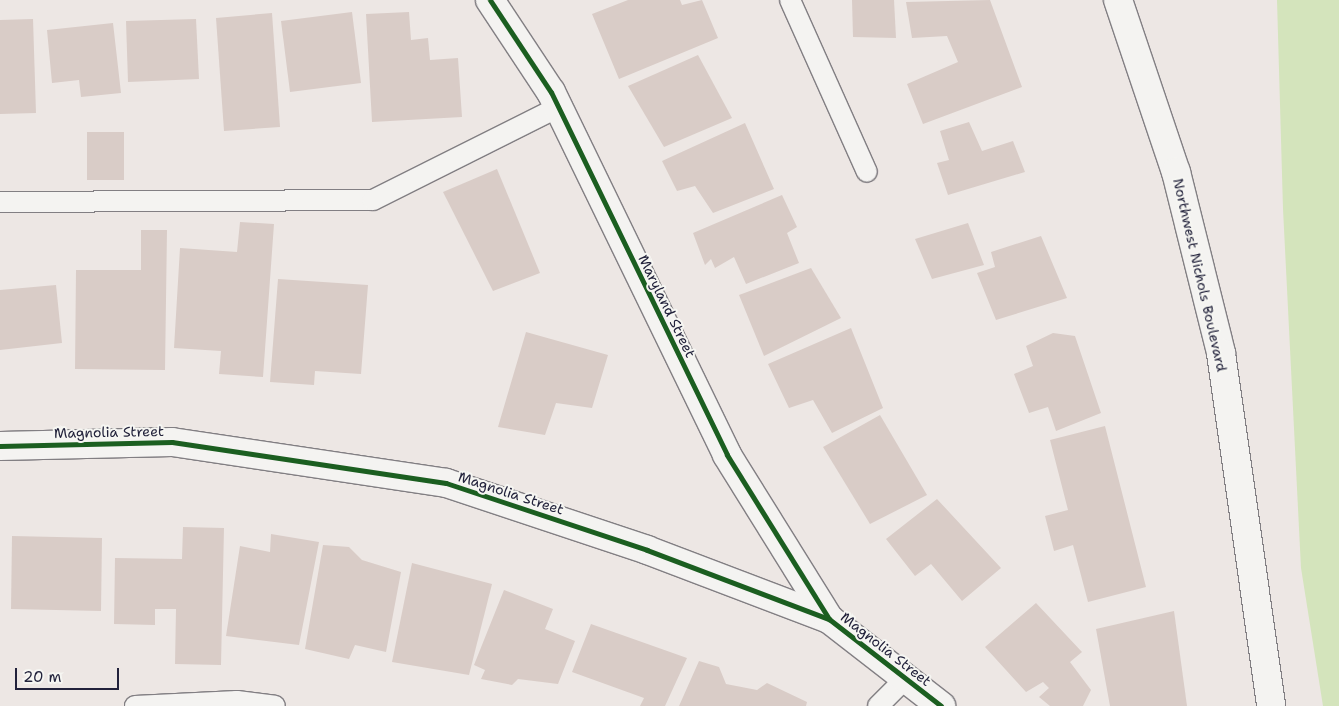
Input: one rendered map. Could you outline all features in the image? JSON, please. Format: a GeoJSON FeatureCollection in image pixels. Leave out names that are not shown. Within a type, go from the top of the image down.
{"type":"FeatureCollection","features":[{"type":"Feature","properties":{"kind":"street","name":"Maryland Street"},"geometry":{"type":"LineString","coordinates":[[490,0],[558,107],[727,455],[829,619]]}},
{"type":"Feature","properties":{"kind":"street","name":"Northwest Nichols Boulevard"},"geometry":{"type":"LineString","coordinates":[[1118,0],[1176,172],[1221,353],[1271,706]]}},
{"type":"Feature","properties":{"kind":"street","name":"Magnolia Street"},"geometry":{"type":"LineString","coordinates":[[0,446],[172,442],[446,483],[647,550],[829,619],[942,706]]}},
{"type":"Feature","properties":{"kind":"lane"},"geometry":{"type":"LineString","coordinates":[[790,0],[867,172]]}},
{"type":"Feature","properties":{"kind":"lane"},"geometry":{"type":"LineString","coordinates":[[0,202],[373,200],[558,107]]}},
{"type":"Feature","properties":{"kind":"lane"},"geometry":{"type":"LineString","coordinates":[[878,706],[906,678]]}},
{"type":"Feature","properties":{"kind":"lane"},"geometry":{"type":"LineString","coordinates":[[135,706],[237,700],[275,706]]}},
{"type":"Feature","properties":{"kind":"green space"},"geometry":{"type":"Polygon","coordinates":[[[1277,0],[1339,0],[1339,706],[1323,706],[1301,568],[1283,209],[1277,0]]]}},
{"type":"Feature","properties":{"kind":"building"},"geometry":{"type":"Polygon","coordinates":[[[628,0],[680,0],[682,5],[702,0],[718,38],[619,79],[592,14],[628,0]]]}},
{"type":"Feature","properties":{"kind":"building"},"geometry":{"type":"Polygon","coordinates":[[[852,0],[894,0],[896,38],[853,37],[852,0]]]}},
{"type":"Feature","properties":{"kind":"building"},"geometry":{"type":"Polygon","coordinates":[[[990,0],[1022,87],[923,124],[907,84],[958,62],[947,36],[912,38],[906,2],[990,0]]]}},
{"type":"Feature","properties":{"kind":"building"},"geometry":{"type":"Polygon","coordinates":[[[352,12],[361,83],[290,92],[281,21],[352,12]]]}},
{"type":"Feature","properties":{"kind":"building"},"geometry":{"type":"Polygon","coordinates":[[[409,12],[411,40],[428,38],[430,60],[458,58],[462,117],[372,122],[366,14],[409,12]]]}},
{"type":"Feature","properties":{"kind":"building"},"geometry":{"type":"Polygon","coordinates":[[[272,13],[280,127],[224,131],[216,18],[272,13]]]}},
{"type":"Feature","properties":{"kind":"building"},"geometry":{"type":"Polygon","coordinates":[[[33,19],[36,113],[0,114],[0,20],[33,19]]]}},
{"type":"Feature","properties":{"kind":"building"},"geometry":{"type":"Polygon","coordinates":[[[196,19],[199,79],[128,82],[126,21],[196,19]]]}},
{"type":"Feature","properties":{"kind":"building"},"geometry":{"type":"Polygon","coordinates":[[[113,23],[121,93],[81,97],[79,80],[52,83],[47,30],[113,23]]]}},
{"type":"Feature","properties":{"kind":"building"},"geometry":{"type":"Polygon","coordinates":[[[698,55],[732,118],[664,147],[628,86],[698,55]]]}},
{"type":"Feature","properties":{"kind":"building"},"geometry":{"type":"Polygon","coordinates":[[[969,122],[982,151],[1013,141],[1025,172],[948,195],[937,163],[949,160],[940,131],[969,122]]]}},
{"type":"Feature","properties":{"kind":"building"},"geometry":{"type":"Polygon","coordinates":[[[745,123],[774,189],[713,213],[695,186],[677,191],[662,161],[745,123]]]}},
{"type":"Feature","properties":{"kind":"building"},"geometry":{"type":"Polygon","coordinates":[[[87,132],[124,132],[124,180],[87,180],[87,132]]]}},
{"type":"Feature","properties":{"kind":"building"},"geometry":{"type":"Polygon","coordinates":[[[497,169],[540,273],[493,291],[443,192],[497,169]]]}},
{"type":"Feature","properties":{"kind":"building"},"geometry":{"type":"Polygon","coordinates":[[[782,195],[797,227],[787,233],[799,263],[746,284],[734,257],[715,268],[711,259],[705,265],[693,233],[782,195]]]}},
{"type":"Feature","properties":{"kind":"building"},"geometry":{"type":"Polygon","coordinates":[[[240,222],[274,224],[263,377],[219,374],[221,351],[174,348],[180,248],[237,252],[240,222]]]}},
{"type":"Feature","properties":{"kind":"building"},"geometry":{"type":"Polygon","coordinates":[[[968,223],[984,265],[932,279],[915,239],[968,223]]]}},
{"type":"Feature","properties":{"kind":"building"},"geometry":{"type":"Polygon","coordinates":[[[141,230],[167,230],[165,370],[75,369],[76,270],[141,270],[141,230]]]}},
{"type":"Feature","properties":{"kind":"building"},"geometry":{"type":"Polygon","coordinates":[[[1041,236],[1067,298],[996,320],[977,273],[995,267],[991,252],[1041,236]]]}},
{"type":"Feature","properties":{"kind":"building"},"geometry":{"type":"Polygon","coordinates":[[[811,268],[841,318],[764,356],[739,295],[811,268]]]}},
{"type":"Feature","properties":{"kind":"building"},"geometry":{"type":"Polygon","coordinates":[[[278,279],[368,285],[361,374],[315,371],[314,385],[270,382],[278,279]]]}},
{"type":"Feature","properties":{"kind":"building"},"geometry":{"type":"Polygon","coordinates":[[[56,285],[62,343],[0,350],[0,290],[56,285]]]}},
{"type":"Feature","properties":{"kind":"building"},"geometry":{"type":"Polygon","coordinates":[[[851,328],[883,408],[832,433],[813,400],[789,408],[768,364],[851,328]]]}},
{"type":"Feature","properties":{"kind":"building"},"geometry":{"type":"Polygon","coordinates":[[[526,332],[608,355],[592,408],[556,403],[545,435],[498,427],[526,332]]]}},
{"type":"Feature","properties":{"kind":"building"},"geometry":{"type":"Polygon","coordinates":[[[1053,333],[1075,336],[1101,413],[1056,431],[1048,407],[1029,413],[1014,374],[1033,366],[1026,346],[1053,333]]]}},
{"type":"Feature","properties":{"kind":"building"},"geometry":{"type":"Polygon","coordinates":[[[880,415],[927,495],[870,524],[823,447],[880,415]]]}},
{"type":"Feature","properties":{"kind":"building"},"geometry":{"type":"Polygon","coordinates":[[[1105,426],[1146,587],[1088,602],[1073,545],[1054,551],[1045,516],[1068,510],[1050,440],[1105,426]]]}},
{"type":"Feature","properties":{"kind":"building"},"geometry":{"type":"Polygon","coordinates":[[[937,499],[1001,568],[962,601],[931,564],[915,576],[886,539],[937,499]]]}},
{"type":"Feature","properties":{"kind":"building"},"geometry":{"type":"Polygon","coordinates":[[[183,527],[224,528],[221,665],[175,664],[176,609],[155,609],[155,625],[114,624],[115,558],[182,559],[183,527]]]}},
{"type":"Feature","properties":{"kind":"building"},"geometry":{"type":"Polygon","coordinates":[[[271,534],[319,542],[299,645],[226,636],[240,546],[270,552],[271,534]]]}},
{"type":"Feature","properties":{"kind":"building"},"geometry":{"type":"Polygon","coordinates":[[[12,536],[102,538],[101,611],[11,609],[12,536]]]}},
{"type":"Feature","properties":{"kind":"building"},"geometry":{"type":"Polygon","coordinates":[[[323,545],[349,547],[362,560],[401,572],[386,652],[355,645],[349,659],[305,649],[323,545]]]}},
{"type":"Feature","properties":{"kind":"building"},"geometry":{"type":"Polygon","coordinates":[[[412,563],[492,584],[469,675],[392,662],[412,563]]]}},
{"type":"Feature","properties":{"kind":"building"},"geometry":{"type":"Polygon","coordinates":[[[504,590],[553,609],[545,629],[575,641],[558,684],[518,679],[512,685],[481,679],[485,670],[474,665],[504,590]]]}},
{"type":"Feature","properties":{"kind":"building"},"geometry":{"type":"Polygon","coordinates":[[[1036,603],[1082,652],[1070,662],[1091,690],[1083,706],[1050,706],[1039,697],[1049,688],[1043,682],[1026,692],[985,647],[1036,603]]]}},
{"type":"Feature","properties":{"kind":"building"},"geometry":{"type":"Polygon","coordinates":[[[1174,611],[1187,706],[1110,706],[1096,629],[1174,611]]]}},
{"type":"Feature","properties":{"kind":"building"},"geometry":{"type":"Polygon","coordinates":[[[591,624],[687,658],[665,706],[640,706],[644,698],[572,672],[591,624]]]}},
{"type":"Feature","properties":{"kind":"building"},"geometry":{"type":"Polygon","coordinates":[[[699,661],[719,667],[726,684],[757,690],[767,683],[807,702],[806,706],[679,706],[699,661]]]}},
{"type":"Feature","properties":{"kind":"cycle path"},"geometry":{"type":"LineString","coordinates":[[490,0],[551,92],[727,455],[829,619]]}},
{"type":"Feature","properties":{"kind":"cycle path"},"geometry":{"type":"LineString","coordinates":[[0,446],[172,442],[446,483],[647,550],[829,619],[941,706]]}}]}
